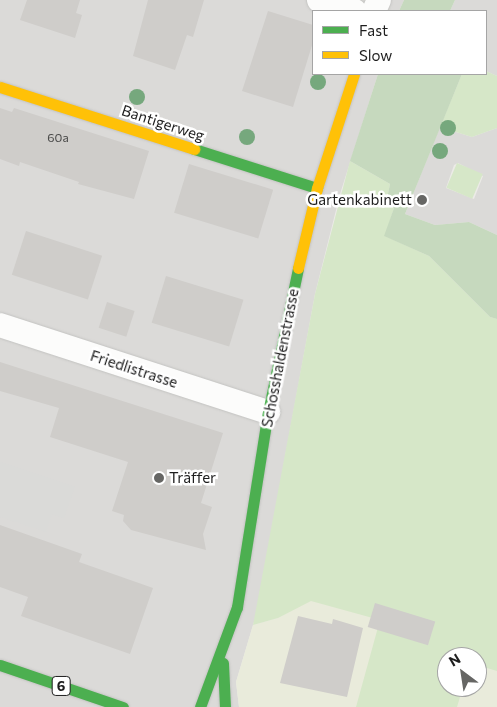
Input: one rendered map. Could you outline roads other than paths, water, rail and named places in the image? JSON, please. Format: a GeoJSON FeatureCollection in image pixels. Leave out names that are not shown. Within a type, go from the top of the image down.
{"type":"FeatureCollection","features":[{"type":"Feature","properties":{"kind":"street"},"geometry":{"type":"LineString","coordinates":[[318,0],[351,10]]}},
{"type":"Feature","properties":{"kind":"street","name":"Schosshaldenstrasse"},"geometry":{"type":"LineString","coordinates":[[200,707],[224,646],[240,589],[268,412],[292,289],[317,188],[354,75]]}},
{"type":"Feature","properties":{"kind":"street","name":"Bantigerweg"},"geometry":{"type":"LineString","coordinates":[[0,87],[317,188]]}},
{"type":"Feature","properties":{"kind":"street","name":"Friedlistrasse"},"geometry":{"type":"LineString","coordinates":[[0,325],[268,412]]}},
{"type":"Feature","properties":{"kind":"street","name":"Schosshaldenstrasse"},"geometry":{"type":"LineString","coordinates":[[224,646],[226,707]]}},
{"type":"Feature","properties":{"kind":"street","name":"6"},"geometry":{"type":"LineString","coordinates":[[0,665],[123,707]]}},
{"type":"Feature","properties":{"kind":"place","name":"Gartenkabinett"},"geometry":{"type":"Point","coordinates":[422,200]}},
{"type":"Feature","properties":{"kind":"place","name":"Träffer"},"geometry":{"type":"Point","coordinates":[159,478]}}]}
